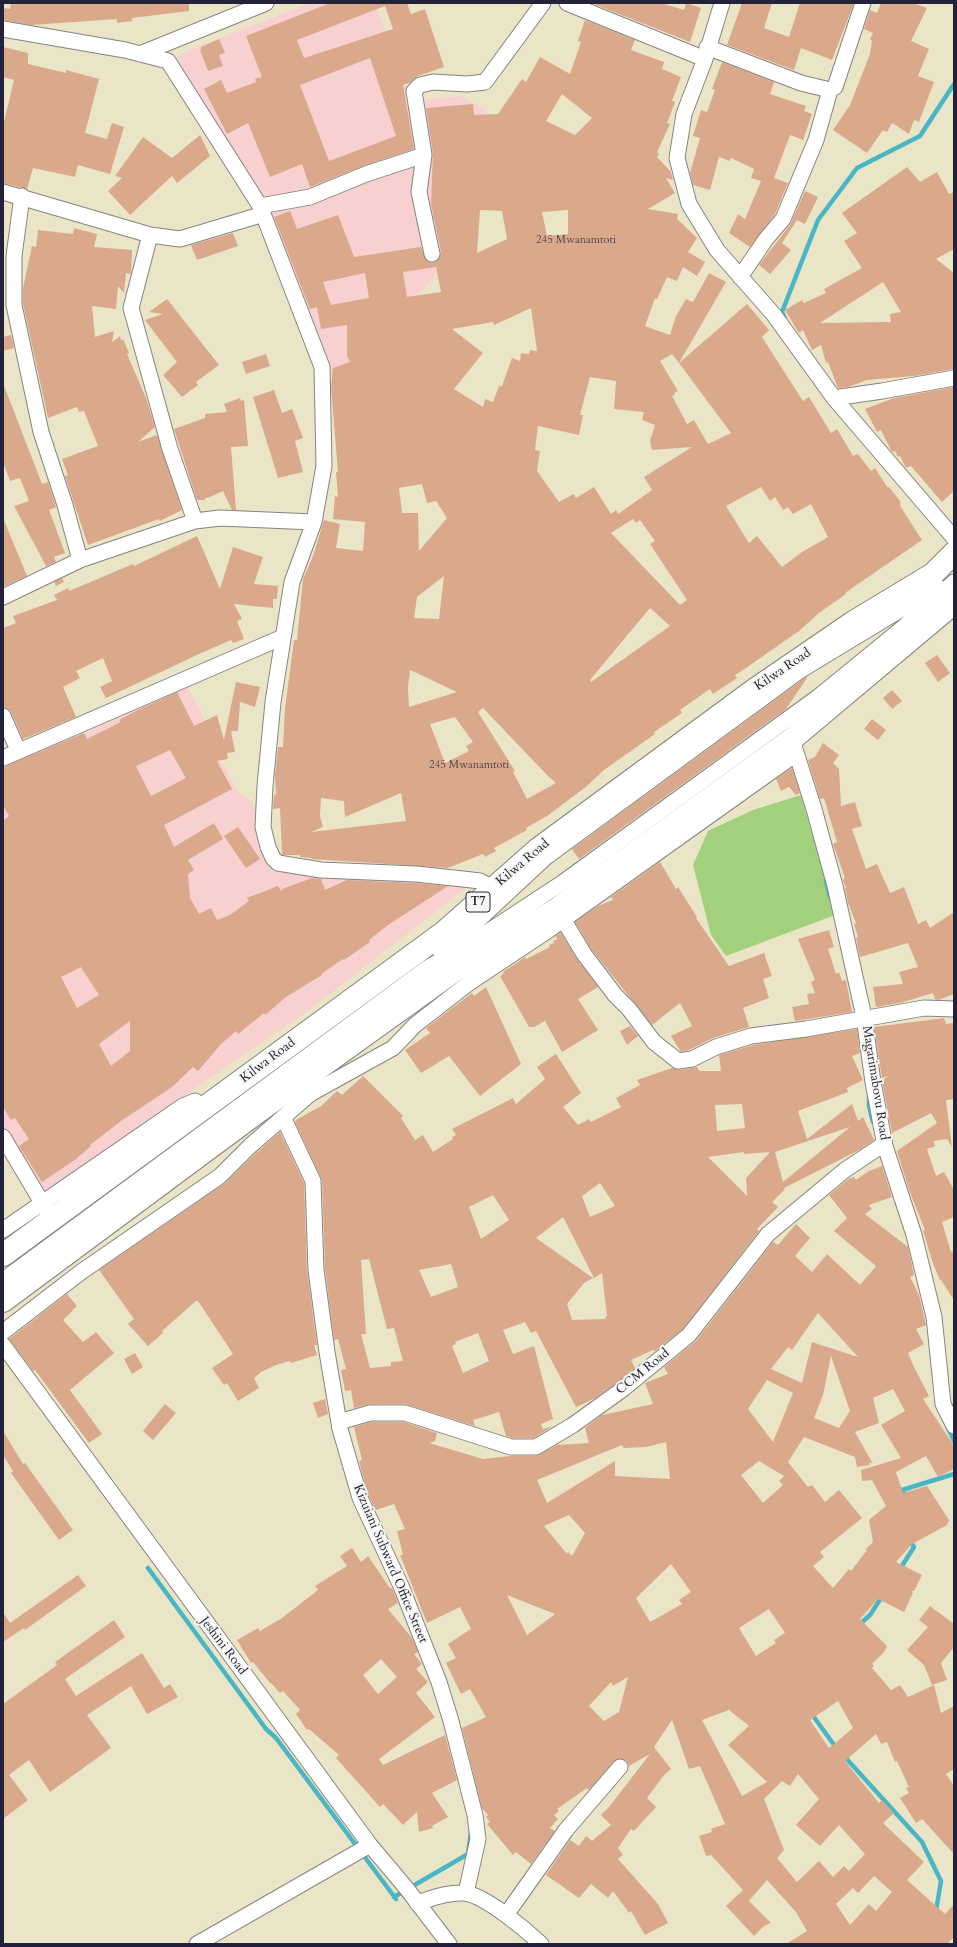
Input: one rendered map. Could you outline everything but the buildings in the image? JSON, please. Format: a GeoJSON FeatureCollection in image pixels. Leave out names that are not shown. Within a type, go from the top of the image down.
{"type":"FeatureCollection","features":[{"type":"Feature","properties":{"kind":"highway","name":"Kilwa Road"},"geometry":{"type":"LineString","coordinates":[[3,1255],[47,1210],[205,1108],[443,933],[538,849],[741,699],[852,623],[933,574],[954,553]]}},
{"type":"Feature","properties":{"kind":"highway"},"geometry":{"type":"LineString","coordinates":[[3,1301],[255,1114],[448,975],[560,914],[794,747],[954,603]]}},
{"type":"Feature","properties":{"kind":"street"},"geometry":{"type":"LineString","coordinates":[[140,54],[250,6],[266,3]]}},
{"type":"Feature","properties":{"kind":"street"},"geometry":{"type":"LineString","coordinates":[[432,254],[420,192],[424,155],[414,91],[420,85],[433,82],[467,84],[485,82],[543,3]]}},
{"type":"Feature","properties":{"kind":"street"},"geometry":{"type":"LineString","coordinates":[[567,3],[706,53],[801,83],[830,90]]}},
{"type":"Feature","properties":{"kind":"street"},"geometry":{"type":"LineString","coordinates":[[722,3],[684,114],[678,158],[689,204],[717,250],[774,315],[834,398],[954,538]]}},
{"type":"Feature","properties":{"kind":"street"},"geometry":{"type":"LineString","coordinates":[[740,277],[766,239],[783,219],[816,140],[830,90],[835,87],[863,3]]}},
{"type":"Feature","properties":{"kind":"street"},"geometry":{"type":"LineString","coordinates":[[3,29],[140,54],[168,61],[261,209],[322,367],[324,466],[314,522],[293,578],[273,702],[263,827],[273,858],[278,863],[321,870],[402,873],[463,879],[480,882],[493,888]]}},
{"type":"Feature","properties":{"kind":"street"},"geometry":{"type":"LineString","coordinates":[[3,192],[22,196],[150,235],[180,239],[257,216],[261,209],[310,197],[366,174],[424,155]]}},
{"type":"Feature","properties":{"kind":"street"},"geometry":{"type":"LineString","coordinates":[[22,196],[14,256],[14,305],[41,432],[65,505],[80,560]]}},
{"type":"Feature","properties":{"kind":"street"},"geometry":{"type":"LineString","coordinates":[[150,235],[131,308],[170,449],[194,521]]}},
{"type":"Feature","properties":{"kind":"street"},"geometry":{"type":"LineString","coordinates":[[834,398],[882,392],[954,378]]}},
{"type":"Feature","properties":{"kind":"street"},"geometry":{"type":"LineString","coordinates":[[3,597],[80,560],[194,521],[220,518],[314,522]]}},
{"type":"Feature","properties":{"kind":"street"},"geometry":{"type":"LineString","coordinates":[[427,968],[546,858],[801,670],[954,578]]}},
{"type":"Feature","properties":{"kind":"street"},"geometry":{"type":"LineString","coordinates":[[3,1280],[427,968],[463,948],[562,883],[798,711],[900,630],[954,582]]}},
{"type":"Feature","properties":{"kind":"street"},"geometry":{"type":"LineString","coordinates":[[3,758],[18,750],[283,637]]}},
{"type":"Feature","properties":{"kind":"street"},"geometry":{"type":"LineString","coordinates":[[3,716],[18,750]]}},
{"type":"Feature","properties":{"kind":"street","name":"Magarimabovu Road"},"geometry":{"type":"LineString","coordinates":[[794,747],[814,809],[835,886],[864,1017],[873,1082],[885,1146],[914,1234],[934,1317],[943,1404],[954,1426]]}},
{"type":"Feature","properties":{"kind":"street"},"geometry":{"type":"LineString","coordinates":[[3,1332],[81,1272],[220,1176],[310,1094],[393,1048],[415,1025],[560,914],[584,954],[615,995],[654,1042],[678,1061],[692,1060],[716,1047],[751,1036],[806,1029],[864,1017],[924,1008],[954,1009]]}},
{"type":"Feature","properties":{"kind":"street","name":"Kizuiani Subward Office Street"},"geometry":{"type":"LineString","coordinates":[[283,1117],[313,1181],[316,1270],[327,1352],[339,1422],[360,1498],[401,1586],[439,1682],[475,1814],[478,1839],[466,1893]]}},
{"type":"Feature","properties":{"kind":"street"},"geometry":{"type":"LineString","coordinates":[[3,1137],[47,1210],[3,1230]]}},
{"type":"Feature","properties":{"kind":"street","name":"CCM Road"},"geometry":{"type":"LineString","coordinates":[[339,1422],[370,1413],[405,1414],[511,1447],[536,1447],[573,1425],[622,1389],[689,1335],[768,1234],[845,1170],[881,1146],[885,1146]]}},
{"type":"Feature","properties":{"kind":"street","name":"Jeshini Road"},"geometry":{"type":"LineString","coordinates":[[3,1345],[370,1844],[449,1944]]}},
{"type":"Feature","properties":{"kind":"street"},"geometry":{"type":"LineString","coordinates":[[506,1915],[566,1830],[620,1768]]}},
{"type":"Feature","properties":{"kind":"street"},"geometry":{"type":"LineString","coordinates":[[197,1944],[370,1844]]}},
{"type":"Feature","properties":{"kind":"street"},"geometry":{"type":"LineString","coordinates":[[418,1903],[442,1894],[466,1893],[489,1904],[519,1923],[541,1944]]}},
{"type":"Feature","properties":{"kind":"shaded area"},"geometry":{"type":"Polygon","coordinates":[[[310,3],[374,3],[411,101],[461,96],[486,110],[492,181],[451,256],[435,273],[430,283],[412,298],[340,378],[327,377],[261,219],[175,63],[181,54],[310,3]]]}},
{"type":"Feature","properties":{"kind":"shaded area"},"geometry":{"type":"Polygon","coordinates":[[[185,684],[199,708],[208,730],[215,758],[224,766],[236,790],[262,811],[276,871],[421,871],[480,877],[308,1011],[40,1195],[3,1132],[3,765],[91,731],[185,684]]]}},
{"type":"Feature","properties":{"kind":"green space"},"geometry":{"type":"Polygon","coordinates":[[[801,795],[835,915],[726,956],[711,935],[693,865],[708,831],[753,810],[801,795]]]}},
{"type":"Feature","properties":{"kind":"waterway"},"geometry":{"type":"LineString","coordinates":[[785,319],[782,312],[818,220],[857,168],[920,136],[954,84]]}},
{"type":"Feature","properties":{"kind":"waterway"},"geometry":{"type":"LineString","coordinates":[[826,881],[830,897]]}},
{"type":"Feature","properties":{"kind":"waterway"},"geometry":{"type":"LineString","coordinates":[[869,1094],[869,1106],[873,1122]]}},
{"type":"Feature","properties":{"kind":"waterway"},"geometry":{"type":"LineString","coordinates":[[948,1428],[954,1441]]}},
{"type":"Feature","properties":{"kind":"waterway"},"geometry":{"type":"LineString","coordinates":[[906,1497],[902,1490],[954,1474]]}},
{"type":"Feature","properties":{"kind":"waterway"},"geometry":{"type":"LineString","coordinates":[[900,1569],[914,1547],[910,1540]]}},
{"type":"Feature","properties":{"kind":"waterway"},"geometry":{"type":"LineString","coordinates":[[148,1568],[266,1729],[276,1738],[396,1899]]}},
{"type":"Feature","properties":{"kind":"waterway"},"geometry":{"type":"LineString","coordinates":[[859,1625],[870,1615],[883,1595]]}},
{"type":"Feature","properties":{"kind":"waterway"},"geometry":{"type":"LineString","coordinates":[[811,1713],[837,1749]]}},
{"type":"Feature","properties":{"kind":"waterway"},"geometry":{"type":"LineString","coordinates":[[844,1756],[922,1842],[941,1881],[936,1911]]}},
{"type":"Feature","properties":{"kind":"waterway"},"geometry":{"type":"LineString","coordinates":[[394,1897],[468,1854],[471,1832]]}}]}
